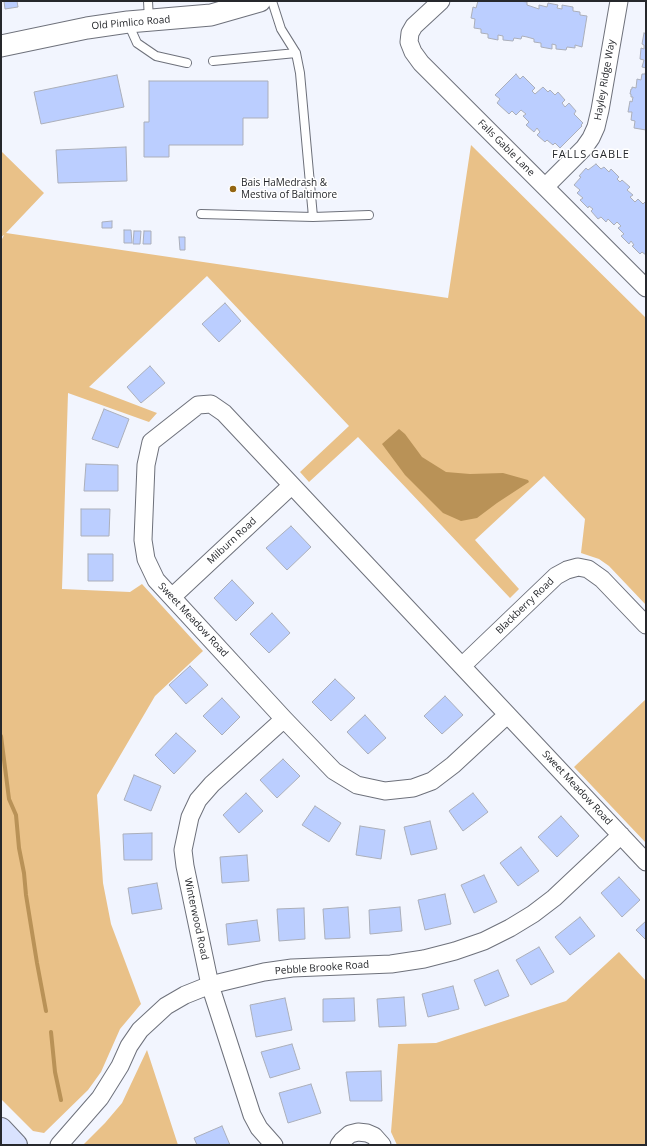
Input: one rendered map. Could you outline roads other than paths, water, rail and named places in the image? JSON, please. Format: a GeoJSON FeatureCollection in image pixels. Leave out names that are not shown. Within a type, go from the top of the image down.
{"type":"FeatureCollection","features":[{"type":"Feature","properties":{"kind":"main road"},"geometry":{"type":"LineString","coordinates":[[1,1129],[16,1145]]}},
{"type":"Feature","properties":{"kind":"street","name":"Old Pimlico Road"},"geometry":{"type":"LineString","coordinates":[[1,46],[87,28],[128,22],[149,11],[211,15],[260,1]]}},
{"type":"Feature","properties":{"kind":"street","name":"Falls Gable Lane"},"geometry":{"type":"LineString","coordinates":[[441,1],[414,26],[410,33],[409,42],[413,52],[422,64],[646,288]]}},
{"type":"Feature","properties":{"kind":"street","name":"Hayley Ridge Way"},"geometry":{"type":"LineString","coordinates":[[545,187],[584,148],[596,127],[618,1]]}},
{"type":"Feature","properties":{"kind":"street","name":"Sweet Meadow Road"},"geometry":{"type":"LineString","coordinates":[[507,715],[453,765],[432,781],[413,788],[385,792],[358,785],[334,771],[156,580],[146,559],[143,540],[146,465],[151,442],[198,405],[211,404],[224,413],[646,862]]}},
{"type":"Feature","properties":{"kind":"street","name":"Milburn Road"},"geometry":{"type":"LineString","coordinates":[[172,597],[291,486]]}},
{"type":"Feature","properties":{"kind":"street","name":"Blackberry Road"},"geometry":{"type":"LineString","coordinates":[[462,666],[556,576],[567,570],[578,567],[588,570],[602,579],[646,625]]}},
{"type":"Feature","properties":{"kind":"street","name":"Winterwood Road"},"geometry":{"type":"LineString","coordinates":[[274,1145],[259,1128],[252,1115],[210,985],[183,850],[190,817],[198,800],[212,784],[284,719]]}},
{"type":"Feature","properties":{"kind":"street","name":"Pebble Brooke Road"},"geometry":{"type":"LineString","coordinates":[[59,1145],[100,1098],[120,1066],[129,1046],[140,1030],[166,1006],[210,985],[264,972],[292,968],[391,964],[424,959],[455,951],[484,941],[533,914],[554,898],[621,835]]}},
{"type":"Feature","properties":{"kind":"street"},"geometry":{"type":"LineString","coordinates":[[339,1145],[342,1140],[350,1134],[358,1132],[367,1133],[374,1136],[382,1145]]}},
{"type":"Feature","properties":{"kind":"lane"},"geometry":{"type":"LineString","coordinates":[[272,1],[281,29],[296,53],[300,73],[313,217]]}},
{"type":"Feature","properties":{"kind":"lane"},"geometry":{"type":"LineString","coordinates":[[128,22],[137,43],[156,56],[187,63]]}},
{"type":"Feature","properties":{"kind":"lane"},"geometry":{"type":"LineString","coordinates":[[213,61],[296,53]]}},
{"type":"Feature","properties":{"kind":"lane"},"geometry":{"type":"LineString","coordinates":[[201,214],[313,217],[369,215]]}},
{"type":"Feature","properties":{"kind":"waterway"},"geometry":{"type":"LineString","coordinates":[[1,736],[9,799],[16,815],[26,895],[46,1011]]}},
{"type":"Feature","properties":{"kind":"waterway"},"geometry":{"type":"LineString","coordinates":[[51,1032],[55,1072],[61,1100]]}},
{"type":"Feature","properties":{"kind":"place","name":"Bais HaMedrash & Mestiva of Baltimore"},"geometry":{"type":"Point","coordinates":[233,189]}},
{"type":"Feature","properties":{"kind":"district","name":"FALLS GABLE"},"geometry":{"type":"Point","coordinates":[591,155]}}]}
